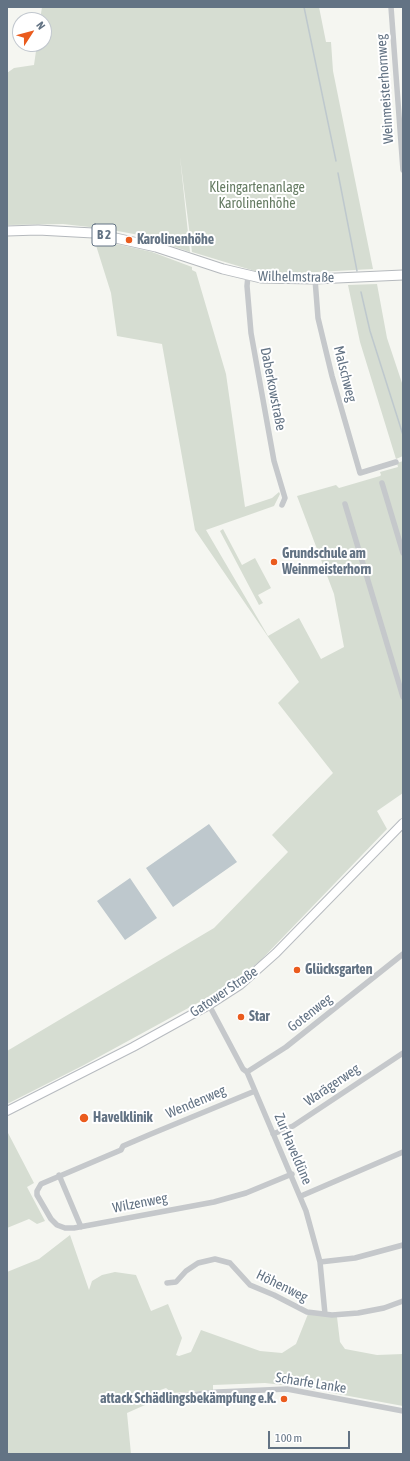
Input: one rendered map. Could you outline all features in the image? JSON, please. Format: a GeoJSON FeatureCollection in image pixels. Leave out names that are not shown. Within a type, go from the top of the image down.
{"type":"FeatureCollection","features":[{"type":"Feature","properties":{"kind":"main road","name":"Wilhelmstraße"},"geometry":{"type":"LineString","coordinates":[[7,231],[38,230],[93,233],[156,247],[248,276],[279,279],[315,279],[403,274]]}},
{"type":"Feature","properties":{"kind":"main road","name":"Gatower Straße"},"geometry":{"type":"LineString","coordinates":[[7,1111],[133,1047],[208,1005],[254,975],[403,823]]}},
{"type":"Feature","properties":{"kind":"street","name":"Weinmeisterhornweg"},"geometry":{"type":"LineString","coordinates":[[391,7],[403,169]]}},
{"type":"Feature","properties":{"kind":"street","name":"Daberkowstraße"},"geometry":{"type":"LineString","coordinates":[[248,276],[247,286],[251,333],[274,461],[285,498],[282,505]]}},
{"type":"Feature","properties":{"kind":"street","name":"Malschweg"},"geometry":{"type":"LineString","coordinates":[[315,279],[318,318],[332,376],[360,473],[396,462]]}},
{"type":"Feature","properties":{"kind":"street"},"geometry":{"type":"LineString","coordinates":[[382,483],[403,553]]}},
{"type":"Feature","properties":{"kind":"street"},"geometry":{"type":"LineString","coordinates":[[345,504],[403,697]]}},
{"type":"Feature","properties":{"kind":"street","name":"Gotenweg"},"geometry":{"type":"LineString","coordinates":[[247,1072],[286,1047],[403,954]]}},
{"type":"Feature","properties":{"kind":"street","name":"Zur Haveldüne"},"geometry":{"type":"LineString","coordinates":[[208,1005],[243,1069],[247,1072],[301,1196],[309,1219],[320,1262],[325,1314]]}},
{"type":"Feature","properties":{"kind":"street","name":"Warägerweg"},"geometry":{"type":"LineString","coordinates":[[273,1134],[293,1126],[403,1053]]}},
{"type":"Feature","properties":{"kind":"street","name":"Wendenweg"},"geometry":{"type":"LineString","coordinates":[[60,1176],[121,1150],[123,1146],[255,1091]]}},
{"type":"Feature","properties":{"kind":"street"},"geometry":{"type":"LineString","coordinates":[[301,1196],[403,1152]]}},
{"type":"Feature","properties":{"kind":"street","name":"Wilzenweg"},"geometry":{"type":"LineString","coordinates":[[60,1176],[40,1184],[36,1191],[51,1219],[57,1225],[65,1228],[81,1227],[125,1218],[130,1219],[214,1202],[246,1193],[292,1174]]}},
{"type":"Feature","properties":{"kind":"street"},"geometry":{"type":"LineString","coordinates":[[60,1176],[81,1227]]}},
{"type":"Feature","properties":{"kind":"street"},"geometry":{"type":"LineString","coordinates":[[320,1262],[355,1258],[403,1246]]}},
{"type":"Feature","properties":{"kind":"street","name":"Höhenweg"},"geometry":{"type":"LineString","coordinates":[[167,1283],[176,1282],[186,1271],[198,1263],[209,1260],[222,1260],[234,1266],[245,1281],[250,1285],[274,1295],[300,1309],[325,1314],[364,1312],[384,1308],[403,1301]]}},
{"type":"Feature","properties":{"kind":"street","name":"Scharfe Lanke"},"geometry":{"type":"LineString","coordinates":[[168,1397],[218,1392],[287,1389],[403,1411]]}},
{"type":"Feature","properties":{"kind":"green space","name":"Kleingartenanlage Karolinenhöhe"},"geometry":{"type":"Polygon","coordinates":[[[42,7],[319,7],[326,42],[331,42],[333,71],[373,269],[298,273],[258,272],[192,252],[180,157],[190,252],[139,235],[107,229],[63,224],[7,225],[7,73],[14,68],[34,65],[36,52],[52,52],[52,12],[41,12],[42,7]]]}},
{"type":"Feature","properties":{"kind":"green space"},"geometry":{"type":"Polygon","coordinates":[[[94,239],[152,252],[192,267],[192,270],[196,272],[226,374],[245,507],[272,498],[279,492],[280,494],[274,506],[206,530],[268,636],[299,618],[321,659],[344,647],[334,594],[297,496],[336,485],[339,488],[380,476],[380,472],[398,467],[397,463],[403,461],[403,793],[377,811],[387,829],[260,961],[237,979],[203,1000],[84,1065],[7,1104],[7,1051],[214,928],[288,852],[272,835],[333,773],[278,703],[299,682],[195,530],[162,344],[117,336],[111,293],[94,239]]]}},
{"type":"Feature","properties":{"kind":"green space"},"geometry":{"type":"Polygon","coordinates":[[[377,284],[387,338],[403,386],[403,456],[396,459],[360,342],[348,285],[377,284]]]}},
{"type":"Feature","properties":{"kind":"green space"},"geometry":{"type":"Polygon","coordinates":[[[223,529],[242,565],[255,558],[271,588],[258,595],[263,603],[259,605],[220,531],[223,529]]]}},
{"type":"Feature","properties":{"kind":"green space"},"geometry":{"type":"Polygon","coordinates":[[[7,1131],[34,1183],[27,1187],[45,1221],[37,1224],[29,1219],[7,1228],[7,1131]]]}},
{"type":"Feature","properties":{"kind":"green space"},"geometry":{"type":"Polygon","coordinates":[[[70,1235],[89,1290],[92,1281],[102,1275],[115,1272],[136,1275],[151,1311],[168,1304],[182,1338],[176,1355],[179,1356],[191,1352],[201,1330],[260,1351],[282,1353],[296,1344],[308,1314],[337,1317],[340,1342],[345,1349],[377,1355],[403,1354],[403,1406],[300,1387],[265,1383],[213,1385],[213,1390],[172,1393],[166,1388],[152,1393],[154,1401],[127,1413],[131,1454],[7,1454],[7,1272],[39,1259],[70,1235]]]}},
{"type":"Feature","properties":{"kind":"shaded area"},"geometry":{"type":"Polygon","coordinates":[[[209,824],[237,862],[173,907],[146,868],[209,824]]]}},
{"type":"Feature","properties":{"kind":"shaded area"},"geometry":{"type":"Polygon","coordinates":[[[130,878],[157,918],[125,940],[97,901],[130,878]]]}},
{"type":"Feature","properties":{"kind":"waterway"},"geometry":{"type":"LineString","coordinates":[[304,7],[336,161]]}},
{"type":"Feature","properties":{"kind":"waterway"},"geometry":{"type":"LineString","coordinates":[[338,173],[357,271]]}},
{"type":"Feature","properties":{"kind":"waterway"},"geometry":{"type":"LineString","coordinates":[[361,292],[370,331],[403,435]]}},
{"type":"Feature","properties":{"kind":"place","name":"Karolinenhöhe"},"geometry":{"type":"Point","coordinates":[129,240]}},
{"type":"Feature","properties":{"kind":"place","name":"Grundschule am Weinmeisterhorn"},"geometry":{"type":"Point","coordinates":[274,562]}},
{"type":"Feature","properties":{"kind":"place","name":"Glücksgarten"},"geometry":{"type":"Point","coordinates":[297,970]}},
{"type":"Feature","properties":{"kind":"place","name":"Star"},"geometry":{"type":"Point","coordinates":[241,1017]}},
{"type":"Feature","properties":{"kind":"place","name":"Havelklinik"},"geometry":{"type":"Point","coordinates":[84,1118]}},
{"type":"Feature","properties":{"kind":"place","name":"attack Schädlingsbekämpfung e.K."},"geometry":{"type":"Point","coordinates":[284,1399]}}]}
